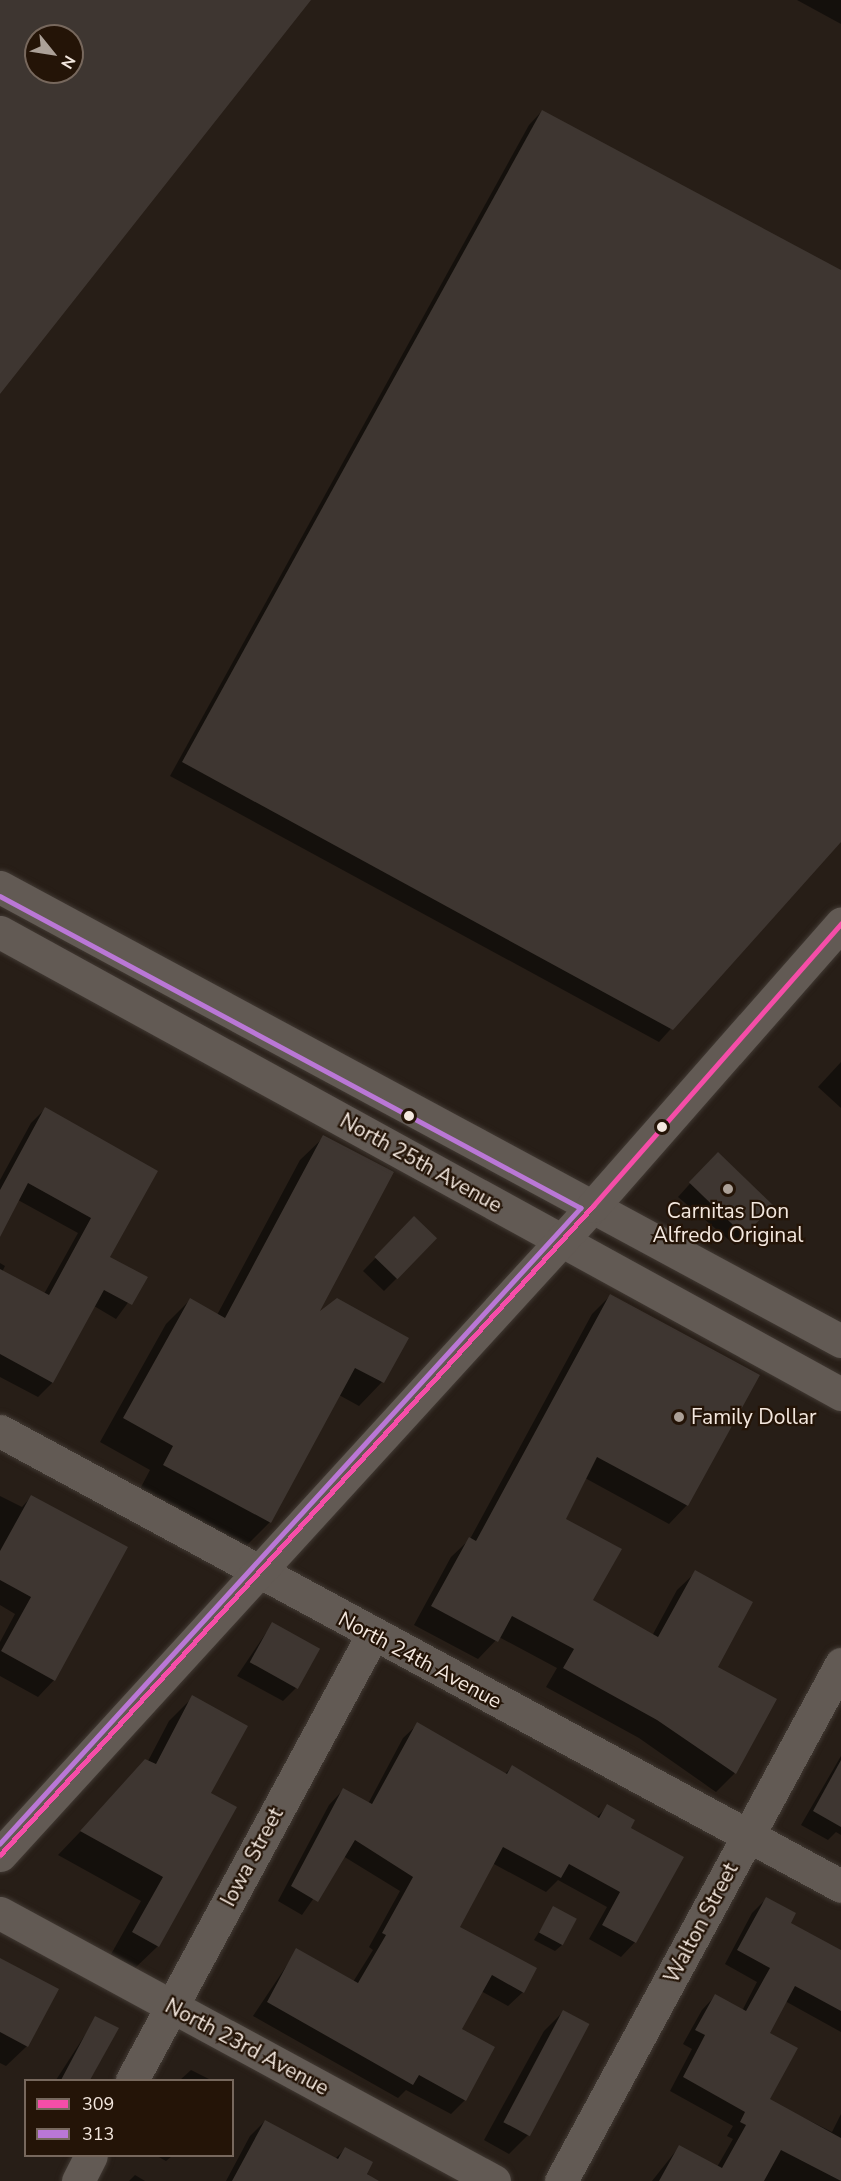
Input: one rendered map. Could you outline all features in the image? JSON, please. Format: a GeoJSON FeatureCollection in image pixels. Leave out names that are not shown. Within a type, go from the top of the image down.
{"type":"FeatureCollection","features":[{"type":"Feature","properties":{"kind":"main road","name":"North 25th Avenue"},"geometry":{"type":"LineString","coordinates":[[0,887],[841,1341]]}},
{"type":"Feature","properties":{"kind":"main road"},"geometry":{"type":"LineString","coordinates":[[0,1855],[256,1570],[592,1206],[841,924]]}},
{"type":"Feature","properties":{"kind":"main road","name":"North 25th Avenue"},"geometry":{"type":"LineString","coordinates":[[0,932],[841,1394]]}},
{"type":"Feature","properties":{"kind":"main road","name":"North 24th Avenue"},"geometry":{"type":"LineString","coordinates":[[0,1431],[841,1886]]}},
{"type":"Feature","properties":{"kind":"main road","name":"Iowa Street"},"geometry":{"type":"LineString","coordinates":[[133,2079],[373,1634]]}},
{"type":"Feature","properties":{"kind":"main road","name":"Walton Street"},"geometry":{"type":"LineString","coordinates":[[561,2181],[841,1664]]}},
{"type":"Feature","properties":{"kind":"main road","name":"North 23rd Avenue"},"geometry":{"type":"LineString","coordinates":[[0,1913],[494,2181]]}},
{"type":"Feature","properties":{"kind":"main road"},"geometry":{"type":"LineString","coordinates":[[78,2181],[90,2157]]}},
{"type":"Feature","properties":{"kind":"building"},"geometry":{"type":"Polygon","coordinates":[[[0,0],[311,0],[0,394],[0,0]]]}},
{"type":"Feature","properties":{"kind":"building"},"geometry":{"type":"Polygon","coordinates":[[[542,110],[841,270],[841,842],[673,1030],[182,762],[542,110]]]}},
{"type":"Feature","properties":{"kind":"building"},"geometry":{"type":"Polygon","coordinates":[[[45,1107],[158,1171],[110,1257],[148,1277],[132,1305],[104,1290],[53,1383],[0,1354],[0,1269],[49,1295],[91,1218],[28,1183],[0,1237],[0,1190],[45,1107]]]}},
{"type":"Feature","properties":{"kind":"building"},"geometry":{"type":"Polygon","coordinates":[[[323,1135],[394,1172],[320,1311],[337,1298],[409,1338],[384,1383],[355,1368],[271,1523],[163,1465],[173,1446],[123,1418],[190,1298],[225,1318],[323,1135]]]}},
{"type":"Feature","properties":{"kind":"building","name":"Carnitas Don Alfredo Original"},"geometry":{"type":"Polygon","coordinates":[[[718,1152],[773,1205],[744,1236],[689,1182],[718,1152]]]}},
{"type":"Feature","properties":{"kind":"building"},"geometry":{"type":"Polygon","coordinates":[[[414,1216],[437,1238],[397,1279],[374,1257],[414,1216]]]}},
{"type":"Feature","properties":{"kind":"building"},"geometry":{"type":"Polygon","coordinates":[[[610,1294],[760,1375],[688,1506],[597,1457],[566,1519],[622,1549],[593,1600],[658,1637],[695,1570],[753,1602],[718,1667],[777,1699],[736,1774],[657,1720],[563,1668],[574,1649],[512,1616],[498,1642],[431,1606],[469,1537],[476,1541],[610,1294]]]}},
{"type":"Feature","properties":{"kind":"building"},"geometry":{"type":"Polygon","coordinates":[[[31,1495],[128,1547],[55,1681],[1,1651],[31,1597],[0,1580],[0,1551],[31,1495]]]}},
{"type":"Feature","properties":{"kind":"building"},"geometry":{"type":"Polygon","coordinates":[[[272,1622],[320,1649],[298,1689],[250,1662],[272,1622]]]}},
{"type":"Feature","properties":{"kind":"building"},"geometry":{"type":"Polygon","coordinates":[[[192,1695],[248,1726],[211,1793],[237,1807],[159,1947],[132,1932],[163,1877],[80,1831],[145,1759],[156,1764],[192,1695]]]}},
{"type":"Feature","properties":{"kind":"building"},"geometry":{"type":"Polygon","coordinates":[[[417,1722],[507,1774],[512,1765],[599,1818],[607,1804],[635,1820],[631,1828],[684,1857],[636,1943],[602,1925],[620,1892],[569,1864],[561,1878],[503,1847],[460,1927],[537,1968],[524,1993],[492,1975],[462,2029],[495,2047],[466,2101],[419,2075],[413,2085],[267,2002],[296,1948],[358,1983],[386,1935],[382,1933],[413,1877],[355,1840],[318,1902],[291,1886],[343,1788],[372,1804],[417,1722]]]}},
{"type":"Feature","properties":{"kind":"building"},"geometry":{"type":"Polygon","coordinates":[[[841,1760],[841,1827],[813,1811],[841,1760]]]}},
{"type":"Feature","properties":{"kind":"building"},"geometry":{"type":"Polygon","coordinates":[[[766,1897],[796,1913],[791,1923],[841,1950],[841,2011],[795,1986],[770,2033],[798,2048],[770,2099],[841,2138],[841,2181],[781,2150],[764,2181],[659,2181],[679,2145],[722,2168],[746,2125],[740,2122],[745,2112],[683,2077],[705,2035],[695,2030],[715,1994],[746,2011],[770,1968],[737,1950],[766,1897]]]}},
{"type":"Feature","properties":{"kind":"building"},"geometry":{"type":"Polygon","coordinates":[[[553,1906],[577,1919],[563,1945],[539,1932],[553,1906]]]}},
{"type":"Feature","properties":{"kind":"building"},"geometry":{"type":"Polygon","coordinates":[[[0,1958],[59,1989],[28,2047],[0,2032],[0,1958]]]}},
{"type":"Feature","properties":{"kind":"building"},"geometry":{"type":"Polygon","coordinates":[[[563,2010],[589,2024],[530,2136],[503,2122],[563,2010]]]}},
{"type":"Feature","properties":{"kind":"building"},"geometry":{"type":"Polygon","coordinates":[[[95,2016],[119,2028],[91,2079],[62,2079],[95,2016]]]}},
{"type":"Feature","properties":{"kind":"building"},"geometry":{"type":"Polygon","coordinates":[[[265,2120],[338,2159],[345,2147],[373,2162],[367,2174],[379,2181],[232,2181],[265,2120]]]}},
{"type":"Feature","properties":{"kind":"transit line","name":"313"},"geometry":{"type":"LineString","coordinates":[[0,896],[581,1208],[0,1844]]}},
{"type":"Feature","properties":{"kind":"transit line","name":"309"},"geometry":{"type":"LineString","coordinates":[[0,1855],[593,1206],[841,924]]}},
{"type":"Feature","properties":{"kind":"place","name":"Carnitas Don Alfredo Original"},"geometry":{"type":"Point","coordinates":[728,1189]}},
{"type":"Feature","properties":{"kind":"place","name":"Family Dollar"},"geometry":{"type":"Point","coordinates":[679,1417]}}]}
